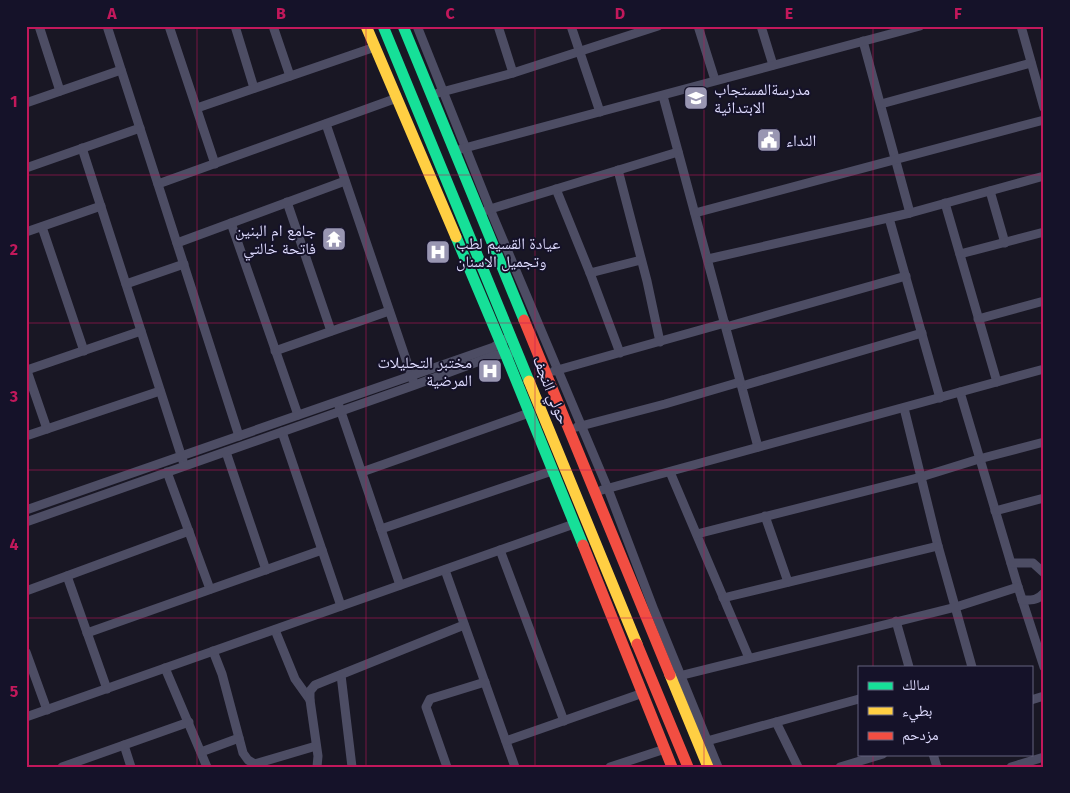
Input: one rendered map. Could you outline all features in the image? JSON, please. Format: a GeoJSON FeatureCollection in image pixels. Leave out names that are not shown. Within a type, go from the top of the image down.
{"type":"FeatureCollection","features":[{"type":"Feature","properties":{"kind":"main road"},"geometry":{"type":"LineString","coordinates":[[366,26],[503,348],[672,767]]}},
{"type":"Feature","properties":{"kind":"main road","name":"حولي النجف"},"geometry":{"type":"LineString","coordinates":[[383,26],[688,767]]}},
{"type":"Feature","properties":{"kind":"main road","name":"حولي النجف"},"geometry":{"type":"LineString","coordinates":[[404,26],[454,151],[485,211],[546,374],[628,576],[650,612],[676,676],[708,767]]}},
{"type":"Feature","properties":{"kind":"main road"},"geometry":{"type":"LineString","coordinates":[[599,550],[610,549],[615,543]]}},
{"type":"Feature","properties":{"kind":"main road"},"geometry":{"type":"LineString","coordinates":[[612,581],[619,575],[628,576]]}},
{"type":"Feature","properties":{"kind":"street"},"geometry":{"type":"LineString","coordinates":[[39,26],[60,91]]}},
{"type":"Feature","properties":{"kind":"street"},"geometry":{"type":"LineString","coordinates":[[107,26],[239,436]]}},
{"type":"Feature","properties":{"kind":"street"},"geometry":{"type":"LineString","coordinates":[[170,26],[215,164]]}},
{"type":"Feature","properties":{"kind":"street"},"geometry":{"type":"LineString","coordinates":[[234,26],[254,88]]}},
{"type":"Feature","properties":{"kind":"street"},"geometry":{"type":"LineString","coordinates":[[273,26],[290,76]]}},
{"type":"Feature","properties":{"kind":"street"},"geometry":{"type":"LineString","coordinates":[[417,26],[466,148],[485,211],[558,370],[608,489],[650,612]]}},
{"type":"Feature","properties":{"kind":"street"},"geometry":{"type":"LineString","coordinates":[[498,26],[513,73]]}},
{"type":"Feature","properties":{"kind":"street"},"geometry":{"type":"LineString","coordinates":[[570,26],[600,112]]}},
{"type":"Feature","properties":{"kind":"street"},"geometry":{"type":"LineString","coordinates":[[431,95],[513,73],[646,28],[658,26]]}},
{"type":"Feature","properties":{"kind":"street"},"geometry":{"type":"LineString","coordinates":[[698,26],[715,80]]}},
{"type":"Feature","properties":{"kind":"street"},"geometry":{"type":"LineString","coordinates":[[761,26],[773,65]]}},
{"type":"Feature","properties":{"kind":"street"},"geometry":{"type":"LineString","coordinates":[[1021,26],[1044,108]]}},
{"type":"Feature","properties":{"kind":"street"},"geometry":{"type":"LineString","coordinates":[[454,151],[914,27]]}},
{"type":"Feature","properties":{"kind":"street"},"geometry":{"type":"LineString","coordinates":[[863,41],[910,213]]}},
{"type":"Feature","properties":{"kind":"street"},"geometry":{"type":"LineString","coordinates":[[196,108],[375,48]]}},
{"type":"Feature","properties":{"kind":"street"},"geometry":{"type":"LineString","coordinates":[[881,104],[1031,63]]}},
{"type":"Feature","properties":{"kind":"street"},"geometry":{"type":"LineString","coordinates":[[26,103],[121,70]]}},
{"type":"Feature","properties":{"kind":"street"},"geometry":{"type":"LineString","coordinates":[[663,96],[758,448]]}},
{"type":"Feature","properties":{"kind":"street"},"geometry":{"type":"LineString","coordinates":[[158,184],[397,98]]}},
{"type":"Feature","properties":{"kind":"street"},"geometry":{"type":"LineString","coordinates":[[695,213],[1044,120]]}},
{"type":"Feature","properties":{"kind":"street"},"geometry":{"type":"LineString","coordinates":[[326,124],[415,385]]}},
{"type":"Feature","properties":{"kind":"street"},"geometry":{"type":"LineString","coordinates":[[26,168],[140,128]]}},
{"type":"Feature","properties":{"kind":"street"},"geometry":{"type":"LineString","coordinates":[[82,148],[184,466]]}},
{"type":"Feature","properties":{"kind":"street"},"geometry":{"type":"LineString","coordinates":[[485,211],[678,152]]}},
{"type":"Feature","properties":{"kind":"street"},"geometry":{"type":"LineString","coordinates":[[618,170],[660,342]]}},
{"type":"Feature","properties":{"kind":"street"},"geometry":{"type":"LineString","coordinates":[[708,259],[910,213],[1044,176]]}},
{"type":"Feature","properties":{"kind":"street"},"geometry":{"type":"LineString","coordinates":[[177,243],[345,181]]}},
{"type":"Feature","properties":{"kind":"street"},"geometry":{"type":"LineString","coordinates":[[556,189],[620,353]]}},
{"type":"Feature","properties":{"kind":"street"},"geometry":{"type":"LineString","coordinates":[[990,192],[1005,243]]}},
{"type":"Feature","properties":{"kind":"street"},"geometry":{"type":"LineString","coordinates":[[287,202],[331,331]]}},
{"type":"Feature","properties":{"kind":"street"},"geometry":{"type":"LineString","coordinates":[[945,203],[997,382]]}},
{"type":"Feature","properties":{"kind":"street"},"geometry":{"type":"LineString","coordinates":[[26,232],[101,206]]}},
{"type":"Feature","properties":{"kind":"street"},"geometry":{"type":"LineString","coordinates":[[889,218],[940,398]]}},
{"type":"Feature","properties":{"kind":"street"},"geometry":{"type":"LineString","coordinates":[[231,223],[298,415]]}},
{"type":"Feature","properties":{"kind":"street"},"geometry":{"type":"LineString","coordinates":[[42,227],[84,350]]}},
{"type":"Feature","properties":{"kind":"street"},"geometry":{"type":"LineString","coordinates":[[960,254],[1044,232]]}},
{"type":"Feature","properties":{"kind":"street"},"geometry":{"type":"LineString","coordinates":[[590,273],[641,260]]}},
{"type":"Feature","properties":{"kind":"street"},"geometry":{"type":"LineString","coordinates":[[126,284],[184,264]]}},
{"type":"Feature","properties":{"kind":"street"},"geometry":{"type":"LineString","coordinates":[[546,374],[906,276]]}},
{"type":"Feature","properties":{"kind":"street"},"geometry":{"type":"LineString","coordinates":[[978,319],[1044,301]]}},
{"type":"Feature","properties":{"kind":"street"},"geometry":{"type":"LineString","coordinates":[[275,351],[389,311]]}},
{"type":"Feature","properties":{"kind":"street"},"geometry":{"type":"LineString","coordinates":[[47,429],[27,369],[141,331]]}},
{"type":"Feature","properties":{"kind":"street"},"geometry":{"type":"LineString","coordinates":[[26,522],[415,385],[503,348],[509,332]]}},
{"type":"Feature","properties":{"kind":"street"},"geometry":{"type":"LineString","coordinates":[[568,429],[741,384],[922,333]]}},
{"type":"Feature","properties":{"kind":"street"},"geometry":{"type":"LineString","coordinates":[[26,510],[411,376],[503,348],[519,357]]}},
{"type":"Feature","properties":{"kind":"street"},"geometry":{"type":"LineString","coordinates":[[595,492],[1044,369]]}},
{"type":"Feature","properties":{"kind":"street"},"geometry":{"type":"LineString","coordinates":[[26,436],[160,391]]}},
{"type":"Feature","properties":{"kind":"street"},"geometry":{"type":"LineString","coordinates":[[960,392],[1044,667]]}},
{"type":"Feature","properties":{"kind":"street"},"geometry":{"type":"LineString","coordinates":[[338,402],[400,586]]}},
{"type":"Feature","properties":{"kind":"street"},"geometry":{"type":"LineString","coordinates":[[904,408],[938,546],[972,666]]}},
{"type":"Feature","properties":{"kind":"street"},"geometry":{"type":"LineString","coordinates":[[362,472],[528,413]]}},
{"type":"Feature","properties":{"kind":"street"},"geometry":{"type":"LineString","coordinates":[[282,432],[341,606]]}},
{"type":"Feature","properties":{"kind":"street"},"geometry":{"type":"LineString","coordinates":[[697,534],[921,477],[1044,442]]}},
{"type":"Feature","properties":{"kind":"street"},"geometry":{"type":"LineString","coordinates":[[226,452],[266,570]]}},
{"type":"Feature","properties":{"kind":"street"},"geometry":{"type":"LineString","coordinates":[[381,529],[552,471]]}},
{"type":"Feature","properties":{"kind":"street"},"geometry":{"type":"LineString","coordinates":[[167,472],[210,589]]}},
{"type":"Feature","properties":{"kind":"street"},"geometry":{"type":"LineString","coordinates":[[670,472],[750,658]]}},
{"type":"Feature","properties":{"kind":"street"},"geometry":{"type":"LineString","coordinates":[[995,511],[1044,498]]}},
{"type":"Feature","properties":{"kind":"street"},"geometry":{"type":"LineString","coordinates":[[765,516],[788,582]]}},
{"type":"Feature","properties":{"kind":"street"},"geometry":{"type":"LineString","coordinates":[[26,717],[574,524]]}},
{"type":"Feature","properties":{"kind":"street"},"geometry":{"type":"LineString","coordinates":[[26,591],[189,531]]}},
{"type":"Feature","properties":{"kind":"street"},"geometry":{"type":"LineString","coordinates":[[723,598],[938,546]]}},
{"type":"Feature","properties":{"kind":"street"},"geometry":{"type":"LineString","coordinates":[[87,633],[322,550]]}},
{"type":"Feature","properties":{"kind":"street"},"geometry":{"type":"LineString","coordinates":[[500,550],[564,721]]}},
{"type":"Feature","properties":{"kind":"street"},"geometry":{"type":"LineString","coordinates":[[1011,563],[1033,563],[1044,573]]}},
{"type":"Feature","properties":{"kind":"street"},"geometry":{"type":"LineString","coordinates":[[445,570],[515,767]]}},
{"type":"Feature","properties":{"kind":"street"},"geometry":{"type":"LineString","coordinates":[[67,576],[107,689]]}},
{"type":"Feature","properties":{"kind":"street"},"geometry":{"type":"LineString","coordinates":[[718,767],[676,676],[956,607],[1018,587]]}},
{"type":"Feature","properties":{"kind":"street"},"geometry":{"type":"LineString","coordinates":[[1022,600],[1039,598],[1044,593]]}},
{"type":"Feature","properties":{"kind":"street"},"geometry":{"type":"LineString","coordinates":[[896,621],[909,666]]}},
{"type":"Feature","properties":{"kind":"street"},"geometry":{"type":"LineString","coordinates":[[318,767],[310,700],[310,691],[315,685],[464,625]]}},
{"type":"Feature","properties":{"kind":"street"},"geometry":{"type":"LineString","coordinates":[[275,630],[295,679],[310,700]]}},
{"type":"Feature","properties":{"kind":"street"},"geometry":{"type":"LineString","coordinates":[[214,651],[243,752],[248,760],[255,764],[316,746]]}},
{"type":"Feature","properties":{"kind":"street"},"geometry":{"type":"LineString","coordinates":[[26,652],[47,710]]}},
{"type":"Feature","properties":{"kind":"street"},"geometry":{"type":"LineString","coordinates":[[165,668],[207,767]]}},
{"type":"Feature","properties":{"kind":"street"},"geometry":{"type":"LineString","coordinates":[[342,674],[352,767]]}},
{"type":"Feature","properties":{"kind":"street"},"geometry":{"type":"LineString","coordinates":[[447,767],[426,703],[430,699],[485,682]]}},
{"type":"Feature","properties":{"kind":"street"},"geometry":{"type":"LineString","coordinates":[[506,741],[642,693]]}},
{"type":"Feature","properties":{"kind":"street"},"geometry":{"type":"LineString","coordinates":[[1032,700],[1044,696]]}},
{"type":"Feature","properties":{"kind":"street"},"geometry":{"type":"LineString","coordinates":[[707,741],[858,699]]}},
{"type":"Feature","properties":{"kind":"street"},"geometry":{"type":"LineString","coordinates":[[66,766],[189,722]]}},
{"type":"Feature","properties":{"kind":"street"},"geometry":{"type":"LineString","coordinates":[[776,722],[798,767]]}},
{"type":"Feature","properties":{"kind":"street"},"geometry":{"type":"LineString","coordinates":[[201,752],[239,738]]}},
{"type":"Feature","properties":{"kind":"street"},"geometry":{"type":"LineString","coordinates":[[124,745],[131,767]]}},
{"type":"Feature","properties":{"kind":"street"},"geometry":{"type":"LineString","coordinates":[[610,767],[665,748]]}},
{"type":"Feature","properties":{"kind":"street"},"geometry":{"type":"LineString","coordinates":[[840,767],[878,756],[876,767]]}},
{"type":"Feature","properties":{"kind":"street"},"geometry":{"type":"LineString","coordinates":[[1011,767],[1044,757]]}},
{"type":"Feature","properties":{"kind":"traffic: fast"},"geometry":{"type":"LineString","coordinates":[[383,26],[529,381]]}},
{"type":"Feature","properties":{"kind":"traffic: fast"},"geometry":{"type":"LineString","coordinates":[[403,26],[524,320]]}},
{"type":"Feature","properties":{"kind":"traffic: fast"},"geometry":{"type":"LineString","coordinates":[[456,237],[583,545]]}},
{"type":"Feature","properties":{"kind":"traffic: slow"},"geometry":{"type":"LineString","coordinates":[[366,26],[456,237]]}},
{"type":"Feature","properties":{"kind":"traffic: slow"},"geometry":{"type":"LineString","coordinates":[[529,381],[637,644]]}},
{"type":"Feature","properties":{"kind":"traffic: slow"},"geometry":{"type":"LineString","coordinates":[[670,675],[708,767]]}},
{"type":"Feature","properties":{"kind":"traffic: jam"},"geometry":{"type":"LineString","coordinates":[[524,320],[670,675]]}},
{"type":"Feature","properties":{"kind":"traffic: jam"},"geometry":{"type":"LineString","coordinates":[[583,545],[672,767]]}},
{"type":"Feature","properties":{"kind":"traffic: jam"},"geometry":{"type":"LineString","coordinates":[[637,644],[688,767]]}},
{"type":"Feature","properties":{"kind":"place","name":"مدرسةالمستجاب الابتدائية"},"geometry":{"type":"Point","coordinates":[696,98]}},
{"type":"Feature","properties":{"kind":"place","name":"النداء"},"geometry":{"type":"Point","coordinates":[769,140]}},
{"type":"Feature","properties":{"kind":"place","name":"جامع ام البنين فاتحة خالتي"},"geometry":{"type":"Point","coordinates":[334,239]}},
{"type":"Feature","properties":{"kind":"place","name":"عيادة القسيم لطب وتجميل الاسنان"},"geometry":{"type":"Point","coordinates":[438,252]}},
{"type":"Feature","properties":{"kind":"place","name":"مختبر التحليلات المرضية"},"geometry":{"type":"Point","coordinates":[490,371]}}]}
